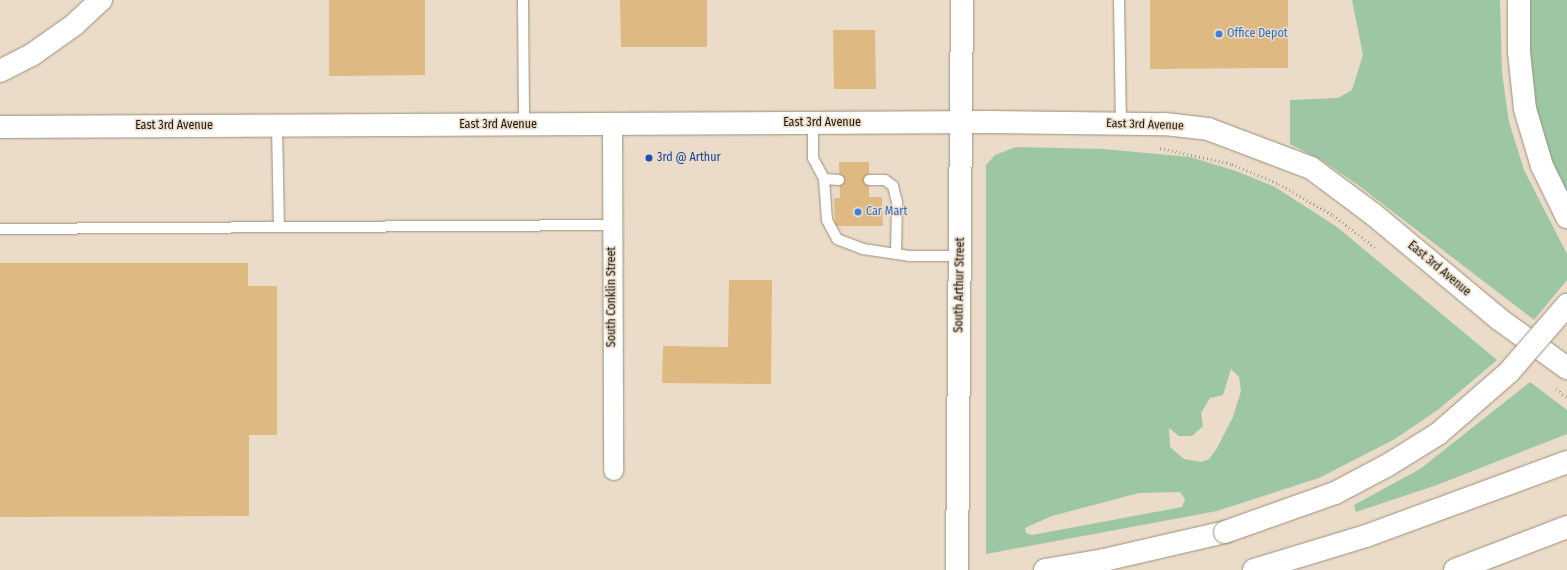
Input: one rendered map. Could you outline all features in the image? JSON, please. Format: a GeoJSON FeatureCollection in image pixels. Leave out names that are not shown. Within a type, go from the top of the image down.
{"type":"FeatureCollection","features":[{"type":"Feature","properties":{"kind":"main road"},"geometry":{"type":"LineString","coordinates":[[0,71],[51,41],[101,0]]}},
{"type":"Feature","properties":{"kind":"main road","name":"South Arthur Street"},"geometry":{"type":"LineString","coordinates":[[957,570],[962,0]]}},
{"type":"Feature","properties":{"kind":"main road"},"geometry":{"type":"LineString","coordinates":[[1518,0],[1519,52],[1525,109],[1542,166],[1567,217]]}},
{"type":"Feature","properties":{"kind":"main road","name":"East 3rd Avenue"},"geometry":{"type":"LineString","coordinates":[[0,127],[962,122],[1165,124],[1208,129],[1311,168],[1373,214],[1499,319],[1567,368]]}},
{"type":"Feature","properties":{"kind":"main road"},"geometry":{"type":"LineString","coordinates":[[1045,570],[1104,560],[1225,532],[1335,493],[1388,465],[1438,434],[1509,372],[1567,305]]}},
{"type":"Feature","properties":{"kind":"main road"},"geometry":{"type":"LineString","coordinates":[[1254,570],[1374,534],[1567,462]]}},
{"type":"Feature","properties":{"kind":"main road"},"geometry":{"type":"LineString","coordinates":[[1455,570],[1567,527]]}},
{"type":"Feature","properties":{"kind":"street","name":"South Conklin Street"},"geometry":{"type":"LineString","coordinates":[[612,124],[613,470]]}},
{"type":"Feature","properties":{"kind":"lane"},"geometry":{"type":"LineString","coordinates":[[523,0],[524,125]]}},
{"type":"Feature","properties":{"kind":"lane"},"geometry":{"type":"LineString","coordinates":[[1119,0],[1121,124]]}},
{"type":"Feature","properties":{"kind":"lane"},"geometry":{"type":"LineString","coordinates":[[813,123],[812,158],[824,180],[827,220],[837,239],[863,250],[896,254],[960,256]]}},
{"type":"Feature","properties":{"kind":"lane"},"geometry":{"type":"LineString","coordinates":[[277,126],[279,227]]}},
{"type":"Feature","properties":{"kind":"lane"},"geometry":{"type":"LineString","coordinates":[[824,180],[839,180]]}},
{"type":"Feature","properties":{"kind":"lane"},"geometry":{"type":"LineString","coordinates":[[869,180],[885,180],[893,186],[897,202],[896,254]]}},
{"type":"Feature","properties":{"kind":"lane"},"geometry":{"type":"LineString","coordinates":[[0,229],[612,225]]}},
{"type":"Feature","properties":{"kind":"path"},"geometry":{"type":"LineString","coordinates":[[1152,147],[1232,164],[1279,184],[1332,215],[1382,253]]}},
{"type":"Feature","properties":{"kind":"path"},"geometry":{"type":"LineString","coordinates":[[1555,388],[1567,397]]}},
{"type":"Feature","properties":{"kind":"green space"},"geometry":{"type":"Polygon","coordinates":[[[1352,0],[1500,0],[1502,73],[1509,122],[1524,170],[1567,254],[1567,280],[1534,320],[1358,185],[1321,160],[1290,144],[1290,100],[1338,98],[1352,90],[1363,55],[1352,0]]]}},
{"type":"Feature","properties":{"kind":"green space"},"geometry":{"type":"Polygon","coordinates":[[[1528,0],[1567,0],[1567,203],[1537,120],[1527,33],[1528,0]]]}},
{"type":"Feature","properties":{"kind":"green space"},"geometry":{"type":"Polygon","coordinates":[[[1016,147],[1103,149],[1190,157],[1236,171],[1275,187],[1337,227],[1497,360],[1439,409],[1395,439],[1319,478],[1217,511],[986,554],[986,165],[995,155],[1016,147]],[[1231,369],[1223,395],[1210,398],[1201,413],[1203,426],[1192,436],[1179,436],[1169,428],[1170,447],[1184,459],[1201,462],[1209,459],[1216,450],[1233,417],[1241,391],[1239,377],[1231,369]],[[1180,492],[1139,493],[1052,516],[1025,528],[1026,533],[1032,535],[1182,507],[1185,499],[1180,492]]]}},
{"type":"Feature","properties":{"kind":"green space"},"geometry":{"type":"Polygon","coordinates":[[[1530,382],[1567,410],[1567,434],[1437,485],[1356,512],[1354,505],[1420,469],[1530,382]]]}},
{"type":"Feature","properties":{"kind":"building"},"geometry":{"type":"Polygon","coordinates":[[[329,0],[425,0],[425,75],[329,76],[329,0]]]}},
{"type":"Feature","properties":{"kind":"building"},"geometry":{"type":"Polygon","coordinates":[[[620,0],[707,0],[707,47],[621,47],[620,0]]]}},
{"type":"Feature","properties":{"kind":"building","name":"Office Depot"},"geometry":{"type":"Polygon","coordinates":[[[1150,0],[1288,0],[1288,68],[1150,69],[1150,0]]]}},
{"type":"Feature","properties":{"kind":"building"},"geometry":{"type":"Polygon","coordinates":[[[833,30],[875,30],[876,89],[834,89],[833,30]]]}},
{"type":"Feature","properties":{"kind":"building"},"geometry":{"type":"Polygon","coordinates":[[[839,162],[869,162],[869,197],[882,197],[883,226],[835,226],[834,198],[840,198],[839,162]]]}},
{"type":"Feature","properties":{"kind":"building"},"geometry":{"type":"Polygon","coordinates":[[[0,263],[248,263],[248,286],[277,286],[277,435],[249,435],[249,516],[0,517],[0,263]]]}},
{"type":"Feature","properties":{"kind":"building"},"geometry":{"type":"Polygon","coordinates":[[[729,280],[772,280],[771,384],[662,383],[663,346],[728,347],[729,280]]]}},
{"type":"Feature","properties":{"kind":"place","name":"Office Depot"},"geometry":{"type":"Point","coordinates":[1219,34]}},
{"type":"Feature","properties":{"kind":"place","name":"3rd @ Arthur"},"geometry":{"type":"Point","coordinates":[649,158]}},
{"type":"Feature","properties":{"kind":"place","name":"Car Mart"},"geometry":{"type":"Point","coordinates":[858,212]}}]}
